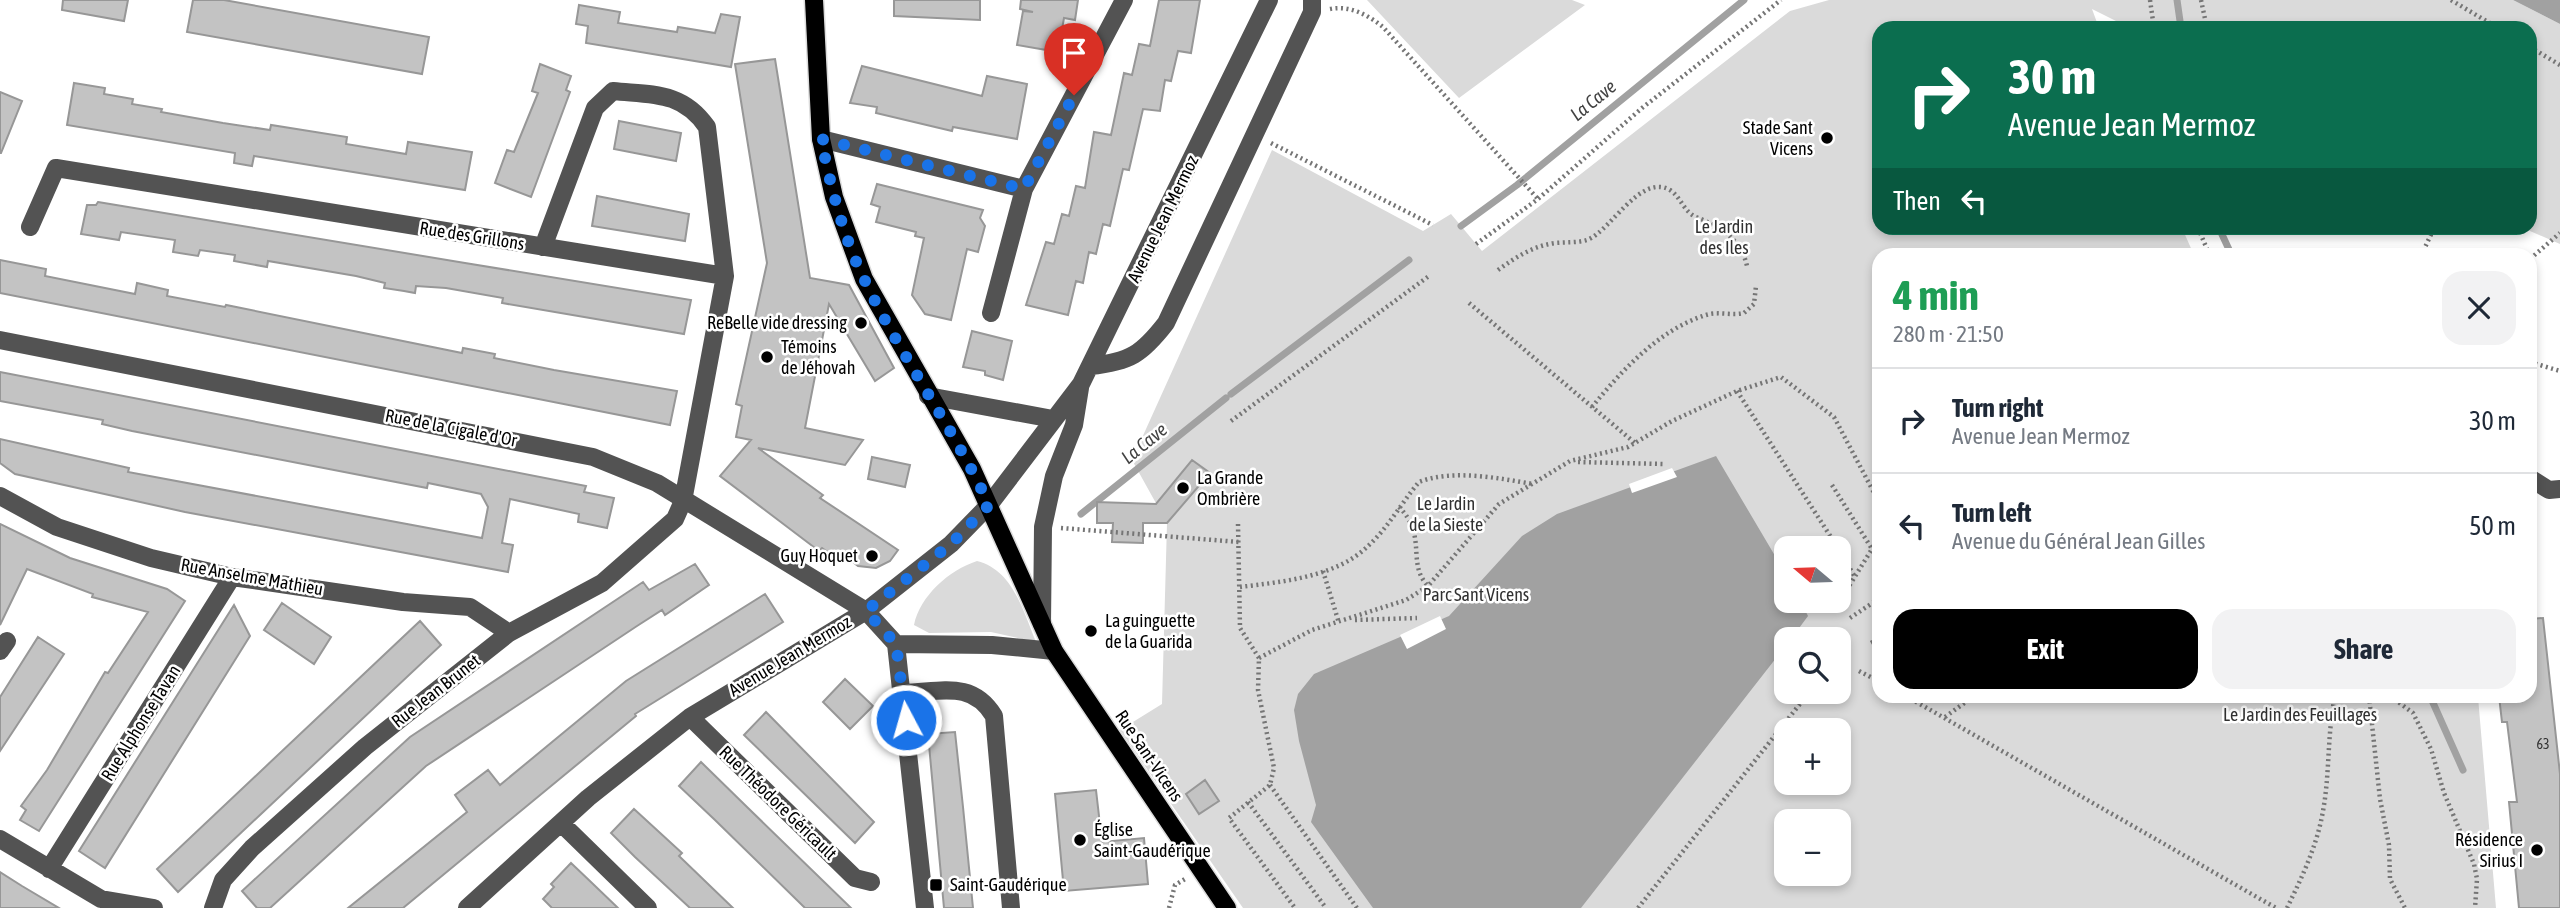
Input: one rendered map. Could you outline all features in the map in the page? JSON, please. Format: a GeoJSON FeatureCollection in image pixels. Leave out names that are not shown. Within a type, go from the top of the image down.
{"type":"FeatureCollection","features":[{"type":"Feature","properties":{"kind":"main road","name":"Rue Sant-Vicens"},"geometry":{"type":"LineString","coordinates":[[814,0],[821,139],[834,197],[864,279],[928,396],[972,469],[1054,651],[1227,908]]}},
{"type":"Feature","properties":{"kind":"street"},"geometry":{"type":"LineString","coordinates":[[991,313],[1024,189],[1124,0]]}},
{"type":"Feature","properties":{"kind":"street","name":"Avenue Jean Mermoz"},"geometry":{"type":"LineString","coordinates":[[467,908],[588,798],[690,717],[866,611],[951,544],[989,505],[1081,384],[1269,0]]}},
{"type":"Feature","properties":{"kind":"street"},"geometry":{"type":"LineString","coordinates":[[1090,366],[1116,364],[1134,357],[1150,344],[1166,323],[1312,6]]}},
{"type":"Feature","properties":{"kind":"street"},"geometry":{"type":"LineString","coordinates":[[543,247],[595,108],[612,92],[676,98],[696,112],[707,127],[725,276],[682,501]]}},
{"type":"Feature","properties":{"kind":"street"},"geometry":{"type":"LineString","coordinates":[[821,139],[1024,189]]}},
{"type":"Feature","properties":{"kind":"street","name":"Rue des Grillons"},"geometry":{"type":"LineString","coordinates":[[30,227],[56,168],[725,276]]}},
{"type":"Feature","properties":{"kind":"street","name":"Rue de la Cigale d'Or"},"geometry":{"type":"LineString","coordinates":[[0,340],[593,457],[657,484],[866,611],[896,644]]}},
{"type":"Feature","properties":{"kind":"street","name":"Rue Sant-Vicens"},"geometry":{"type":"LineString","coordinates":[[1042,624],[1042,527],[1054,476],[1074,425],[1081,384]]}},
{"type":"Feature","properties":{"kind":"street"},"geometry":{"type":"LineString","coordinates":[[928,396],[1053,419]]}},
{"type":"Feature","properties":{"kind":"street"},"geometry":{"type":"LineString","coordinates":[[2537,482],[2549,490],[2560,489]]}},
{"type":"Feature","properties":{"kind":"street","name":"Rue Anselme Mathieu"},"geometry":{"type":"LineString","coordinates":[[0,496],[58,527],[151,558],[232,577],[403,602],[470,607],[509,633]]}},
{"type":"Feature","properties":{"kind":"street","name":"Rue Jean Brunet"},"geometry":{"type":"LineString","coordinates":[[213,908],[222,880],[252,848],[365,747],[509,633],[602,583],[675,519],[682,501]]}},
{"type":"Feature","properties":{"kind":"street","name":"Rue Alphonse Tavan"},"geometry":{"type":"LineString","coordinates":[[49,869],[232,577]]}},
{"type":"Feature","properties":{"kind":"street"},"geometry":{"type":"LineString","coordinates":[[925,908],[904,693],[896,644],[992,645],[1054,651]]}},
{"type":"Feature","properties":{"kind":"street"},"geometry":{"type":"LineString","coordinates":[[904,693],[964,691],[975,694],[993,716],[1011,908]]}},
{"type":"Feature","properties":{"kind":"street","name":"Rue Théodore Géricault"},"geometry":{"type":"LineString","coordinates":[[690,717],[855,878],[871,882]]}},
{"type":"Feature","properties":{"kind":"street"},"geometry":{"type":"LineString","coordinates":[[562,824],[648,908]]}},
{"type":"Feature","properties":{"kind":"street"},"geometry":{"type":"LineString","coordinates":[[0,839],[101,898],[154,908]]}},
{"type":"Feature","properties":{"kind":"path"},"geometry":{"type":"LineString","coordinates":[[1476,244],[1538,199],[1642,108],[1781,0]]}},
{"type":"Feature","properties":{"kind":"path"},"geometry":{"type":"LineString","coordinates":[[2150,0],[2153,21]]}},
{"type":"Feature","properties":{"kind":"path"},"geometry":{"type":"LineString","coordinates":[[2201,0],[2206,21]]}},
{"type":"Feature","properties":{"kind":"path"},"geometry":{"type":"LineString","coordinates":[[2451,0],[2486,21]]}},
{"type":"Feature","properties":{"kind":"path"},"geometry":{"type":"LineString","coordinates":[[1312,6],[1342,7],[1371,18],[1383,27],[1538,199]]}},
{"type":"Feature","properties":{"kind":"path"},"geometry":{"type":"LineString","coordinates":[[2537,51],[2560,65]]}},
{"type":"Feature","properties":{"kind":"path"},"geometry":{"type":"LineString","coordinates":[[1254,135],[1433,225]]}},
{"type":"Feature","properties":{"kind":"path"},"geometry":{"type":"LineString","coordinates":[[1498,270],[1527,251],[1588,239],[1616,216],[1630,200],[1651,189],[1670,190],[1689,213],[1720,228],[1735,240],[1747,267]]}},
{"type":"Feature","properties":{"kind":"path"},"geometry":{"type":"LineString","coordinates":[[2537,253],[2560,233]]}},
{"type":"Feature","properties":{"kind":"path"},"geometry":{"type":"LineString","coordinates":[[1231,421],[1429,276]]}},
{"type":"Feature","properties":{"kind":"path"},"geometry":{"type":"LineString","coordinates":[[1592,407],[1635,360],[1674,330],[1707,314],[1744,313],[1754,304],[1756,286]]}},
{"type":"Feature","properties":{"kind":"path"},"geometry":{"type":"LineString","coordinates":[[1469,303],[1634,443]]}},
{"type":"Feature","properties":{"kind":"path"},"geometry":{"type":"LineString","coordinates":[[2537,364],[2560,371]]}},
{"type":"Feature","properties":{"kind":"path"},"geometry":{"type":"LineString","coordinates":[[1259,658],[1312,630],[1406,600],[1428,586],[1499,504],[1570,461],[1634,443],[1672,421],[1737,391],[1780,377],[1834,417],[1872,489]]}},
{"type":"Feature","properties":{"kind":"path"},"geometry":{"type":"LineString","coordinates":[[1737,391],[1830,536]]}},
{"type":"Feature","properties":{"kind":"path"},"geometry":{"type":"LineString","coordinates":[[1570,461],[1665,464]]}},
{"type":"Feature","properties":{"kind":"path"},"geometry":{"type":"LineString","coordinates":[[1240,587],[1322,571],[1349,560],[1368,547],[1419,482],[1429,478],[1469,477],[1532,484]]}},
{"type":"Feature","properties":{"kind":"path"},"geometry":{"type":"LineString","coordinates":[[1832,485],[1872,549],[1852,582]]}},
{"type":"Feature","properties":{"kind":"path"},"geometry":{"type":"LineString","coordinates":[[1399,507],[1408,516],[1416,534],[1418,572],[1428,586]]}},
{"type":"Feature","properties":{"kind":"path"},"geometry":{"type":"LineString","coordinates":[[1238,524],[1240,628],[1259,658],[1258,690],[1274,768],[1270,785],[1229,818],[1295,908]]}},
{"type":"Feature","properties":{"kind":"path"},"geometry":{"type":"LineString","coordinates":[[1042,527],[1239,542]]}},
{"type":"Feature","properties":{"kind":"path"},"geometry":{"type":"LineString","coordinates":[[1322,571],[1339,623]]}},
{"type":"Feature","properties":{"kind":"path"},"geometry":{"type":"LineString","coordinates":[[1852,572],[1855,577]]}},
{"type":"Feature","properties":{"kind":"path"},"geometry":{"type":"LineString","coordinates":[[1850,618],[1872,603]]}},
{"type":"Feature","properties":{"kind":"path"},"geometry":{"type":"LineString","coordinates":[[1349,620],[1417,618]]}},
{"type":"Feature","properties":{"kind":"path"},"geometry":{"type":"LineString","coordinates":[[1859,671],[1872,678]]}},
{"type":"Feature","properties":{"kind":"path"},"geometry":{"type":"LineString","coordinates":[[1919,703],[2276,908]]}},
{"type":"Feature","properties":{"kind":"path"},"geometry":{"type":"LineString","coordinates":[[1944,717],[1965,703]]}},
{"type":"Feature","properties":{"kind":"path"},"geometry":{"type":"LineString","coordinates":[[2287,908],[2308,866],[2323,810],[2334,703]]}},
{"type":"Feature","properties":{"kind":"path"},"geometry":{"type":"LineString","coordinates":[[2370,703],[2380,799],[2389,845],[2390,878],[2405,908]]}},
{"type":"Feature","properties":{"kind":"path"},"geometry":{"type":"LineString","coordinates":[[2399,703],[2413,713],[2431,749],[2444,793],[2474,864],[2478,888],[2475,908]]}},
{"type":"Feature","properties":{"kind":"path"},"geometry":{"type":"LineString","coordinates":[[1638,908],[1800,704]]}},
{"type":"Feature","properties":{"kind":"path"},"geometry":{"type":"LineString","coordinates":[[1270,785],[1357,908]]}},
{"type":"Feature","properties":{"kind":"path"},"geometry":{"type":"LineString","coordinates":[[1248,802],[1326,908]]}},
{"type":"Feature","properties":{"kind":"path"},"geometry":{"type":"LineString","coordinates":[[1169,908],[1175,886]]}},
{"type":"Feature","properties":{"kind":"green space"},"geometry":{"type":"Polygon","coordinates":[[[1367,0],[1572,0],[1585,5],[1459,98],[1367,0]]]}},
{"type":"Feature","properties":{"kind":"green space","name":"Parc Sant Vicens"},"geometry":{"type":"Polygon","coordinates":[[[1829,0],[2513,0],[2560,24],[2560,244],[2537,234],[2537,21],[2116,21],[2092,9],[2096,21],[1872,21],[1872,235],[2185,235],[2191,248],[1872,248],[1872,703],[2479,703],[2496,908],[1243,908],[1120,730],[1162,704],[1167,523],[1132,460],[1272,150],[1423,231],[1451,214],[1482,251],[1790,11],[1829,0]]]}},
{"type":"Feature","properties":{"kind":"green space"},"geometry":{"type":"Polygon","coordinates":[[[977,561],[1000,573],[1008,582],[1036,642],[991,632],[929,633],[914,625],[929,594],[956,571],[977,561]]]}},
{"type":"Feature","properties":{"kind":"shaded area"},"geometry":{"type":"Polygon","coordinates":[[[2513,0],[2560,0],[2560,24],[2513,0]]]}},
{"type":"Feature","properties":{"kind":"shaded area"},"geometry":{"type":"Polygon","coordinates":[[[1716,456],[1774,554],[1774,613],[1806,613],[1808,616],[1800,627],[1774,627],[1774,661],[1581,908],[1373,908],[1311,822],[1316,805],[1299,741],[1294,710],[1298,694],[1314,674],[1449,616],[1522,536],[1557,514],[1716,456]]]}},
{"type":"Feature","properties":{"kind":"pier"},"geometry":{"type":"Polygon","coordinates":[[[1672,468],[1677,477],[1632,493],[1629,484],[1672,468]]]}},
{"type":"Feature","properties":{"kind":"pier"},"geometry":{"type":"Polygon","coordinates":[[[1440,616],[1446,629],[1407,649],[1400,635],[1440,616]]]}},
{"type":"Feature","properties":{"kind":"building"},"geometry":{"type":"Polygon","coordinates":[[[63,0],[128,0],[124,21],[62,10],[63,0]]]}},
{"type":"Feature","properties":{"kind":"building"},"geometry":{"type":"Polygon","coordinates":[[[193,0],[224,0],[429,37],[422,74],[187,32],[193,0]]]}},
{"type":"Feature","properties":{"kind":"building"},"geometry":{"type":"Polygon","coordinates":[[[894,0],[980,0],[980,20],[894,16],[894,0]]]}},
{"type":"Feature","properties":{"kind":"building"},"geometry":{"type":"Polygon","coordinates":[[[1021,0],[1078,0],[1075,20],[1064,18],[1058,52],[1017,45],[1023,11],[1033,12],[1020,9],[1021,0]]]}},
{"type":"Feature","properties":{"kind":"building"},"geometry":{"type":"Polygon","coordinates":[[[1159,0],[1200,0],[1191,53],[1178,51],[1171,81],[1165,80],[1160,111],[1143,109],[1129,170],[1123,169],[1110,226],[1103,224],[1096,254],[1089,252],[1083,283],[1076,281],[1068,315],[1026,305],[1046,242],[1054,244],[1062,214],[1069,216],[1076,186],[1085,188],[1094,132],[1111,135],[1124,73],[1132,75],[1139,44],[1150,46],[1159,0]]]}},
{"type":"Feature","properties":{"kind":"building"},"geometry":{"type":"Polygon","coordinates":[[[579,5],[620,12],[618,23],[677,32],[678,27],[715,33],[721,14],[740,17],[731,67],[586,43],[588,26],[576,24],[579,5]]]}},
{"type":"Feature","properties":{"kind":"building"},"geometry":{"type":"Polygon","coordinates":[[[775,59],[810,278],[849,285],[894,368],[875,381],[829,304],[805,428],[863,440],[845,465],[758,448],[823,495],[820,498],[898,550],[890,561],[876,568],[858,566],[845,556],[840,561],[822,548],[819,551],[720,476],[751,440],[736,437],[742,406],[736,404],[767,263],[735,64],[775,59]]]}},
{"type":"Feature","properties":{"kind":"building"},"geometry":{"type":"Polygon","coordinates":[[[540,64],[571,76],[566,90],[570,92],[531,197],[495,183],[507,150],[514,152],[538,93],[532,91],[540,64]]]}},
{"type":"Feature","properties":{"kind":"building"},"geometry":{"type":"Polygon","coordinates":[[[862,66],[982,96],[987,76],[1027,84],[1017,139],[953,127],[952,131],[876,113],[877,107],[850,103],[862,66]]]}},
{"type":"Feature","properties":{"kind":"building"},"geometry":{"type":"Polygon","coordinates":[[[74,83],[105,88],[104,94],[133,99],[132,104],[162,109],[161,112],[223,123],[270,130],[271,125],[347,137],[346,144],[406,154],[408,142],[472,152],[465,190],[254,156],[252,166],[234,163],[235,153],[67,125],[74,83]]]}},
{"type":"Feature","properties":{"kind":"building"},"geometry":{"type":"Polygon","coordinates":[[[0,92],[22,101],[1,153],[0,153],[0,92]]]}},
{"type":"Feature","properties":{"kind":"building"},"geometry":{"type":"Polygon","coordinates":[[[619,121],[681,133],[676,161],[614,149],[619,121]]]}},
{"type":"Feature","properties":{"kind":"building"},"geometry":{"type":"Polygon","coordinates":[[[877,184],[983,210],[980,218],[985,226],[978,252],[967,249],[951,320],[925,314],[912,295],[924,238],[915,236],[916,232],[876,222],[880,207],[871,204],[877,184]]]}},
{"type":"Feature","properties":{"kind":"building"},"geometry":{"type":"Polygon","coordinates":[[[597,196],[689,214],[685,241],[592,226],[597,196]]]}},
{"type":"Feature","properties":{"kind":"building"},"geometry":{"type":"Polygon","coordinates":[[[98,202],[691,300],[684,334],[502,303],[503,298],[446,288],[416,286],[415,293],[384,288],[385,283],[356,276],[268,261],[267,267],[234,261],[235,255],[200,250],[198,256],[173,252],[175,240],[121,232],[119,240],[81,234],[87,205],[96,205],[98,202]]]}},
{"type":"Feature","properties":{"kind":"building"},"geometry":{"type":"Polygon","coordinates":[[[0,260],[46,269],[45,276],[135,294],[137,283],[168,290],[167,296],[225,307],[226,305],[462,353],[463,348],[495,354],[494,358],[677,391],[670,425],[0,293],[0,260]]]}},
{"type":"Feature","properties":{"kind":"building"},"geometry":{"type":"Polygon","coordinates":[[[972,331],[1012,341],[1003,380],[985,375],[985,371],[963,367],[972,331]]]}},
{"type":"Feature","properties":{"kind":"building"},"geometry":{"type":"Polygon","coordinates":[[[0,372],[586,486],[584,492],[614,498],[607,528],[578,522],[579,514],[510,499],[502,543],[513,545],[508,572],[185,512],[15,474],[0,463],[0,439],[129,468],[128,472],[482,538],[488,507],[481,494],[428,483],[427,488],[132,431],[102,424],[103,420],[0,401],[0,372]]]}},
{"type":"Feature","properties":{"kind":"building"},"geometry":{"type":"Polygon","coordinates":[[[872,457],[910,465],[905,487],[868,479],[872,457]]]}},
{"type":"Feature","properties":{"kind":"building","name":"La Grande Ombrière"},"geometry":{"type":"Polygon","coordinates":[[[1192,460],[1210,473],[1167,523],[1143,523],[1143,543],[1112,542],[1113,523],[1097,523],[1097,502],[1156,504],[1192,460]]]}},
{"type":"Feature","properties":{"kind":"building"},"geometry":{"type":"Polygon","coordinates":[[[0,524],[70,558],[167,589],[185,601],[39,831],[20,820],[26,810],[21,806],[47,770],[105,672],[108,673],[148,612],[92,597],[93,594],[27,569],[0,625],[0,524]]]}},
{"type":"Feature","properties":{"kind":"building"},"geometry":{"type":"Polygon","coordinates":[[[695,564],[709,585],[665,615],[662,610],[426,766],[270,908],[257,908],[242,891],[410,737],[643,582],[649,590],[695,564]]]}},
{"type":"Feature","properties":{"kind":"building"},"geometry":{"type":"Polygon","coordinates":[[[765,594],[783,622],[635,714],[636,716],[403,908],[348,908],[467,812],[455,795],[488,770],[500,785],[626,681],[765,594]]]}},
{"type":"Feature","properties":{"kind":"building"},"geometry":{"type":"Polygon","coordinates":[[[282,603],[331,637],[314,664],[264,630],[282,603]]]}},
{"type":"Feature","properties":{"kind":"building"},"geometry":{"type":"Polygon","coordinates":[[[234,605],[250,636],[105,868],[79,851],[234,605]]]}},
{"type":"Feature","properties":{"kind":"building"},"geometry":{"type":"Polygon","coordinates":[[[2537,618],[2543,618],[2560,774],[2560,908],[2519,908],[2509,802],[2517,802],[2507,722],[2502,722],[2500,703],[2537,703],[2537,618]]]}},
{"type":"Feature","properties":{"kind":"building"},"geometry":{"type":"Polygon","coordinates":[[[420,621],[441,645],[178,892],[157,869],[420,621]]]}},
{"type":"Feature","properties":{"kind":"building"},"geometry":{"type":"Polygon","coordinates":[[[38,637],[64,654],[0,751],[0,697],[38,637]]]}},
{"type":"Feature","properties":{"kind":"building"},"geometry":{"type":"Polygon","coordinates":[[[845,679],[873,706],[850,729],[823,702],[845,679]]]}},
{"type":"Feature","properties":{"kind":"building"},"geometry":{"type":"Polygon","coordinates":[[[766,712],[874,822],[855,843],[744,735],[766,712]]]}},
{"type":"Feature","properties":{"kind":"building"},"geometry":{"type":"Polygon","coordinates":[[[955,732],[973,908],[944,908],[928,734],[955,732]]]}},
{"type":"Feature","properties":{"kind":"building"},"geometry":{"type":"Polygon","coordinates":[[[701,762],[851,908],[805,908],[679,786],[701,762]]]}},
{"type":"Feature","properties":{"kind":"building"},"geometry":{"type":"Polygon","coordinates":[[[1205,780],[1219,801],[1199,814],[1186,794],[1205,780]]]}},
{"type":"Feature","properties":{"kind":"building","name":"Église Saint-Gaudérique"},"geometry":{"type":"Polygon","coordinates":[[[1096,790],[1102,842],[1144,838],[1148,884],[1064,891],[1055,794],[1096,790]]]}},
{"type":"Feature","properties":{"kind":"building"},"geometry":{"type":"Polygon","coordinates":[[[634,809],[682,853],[679,856],[733,908],[690,908],[611,833],[634,809]]]}},
{"type":"Feature","properties":{"kind":"building"},"geometry":{"type":"Polygon","coordinates":[[[571,863],[618,908],[552,908],[543,899],[554,887],[551,884],[571,863]]]}},
{"type":"Feature","properties":{"kind":"building"},"geometry":{"type":"Polygon","coordinates":[[[0,872],[22,886],[59,908],[0,908],[0,872]]]}},
{"type":"Feature","properties":{"kind":"waterway","name":"La Cave"},"geometry":{"type":"LineString","coordinates":[[1461,226],[1517,185],[1744,0]]}},
{"type":"Feature","properties":{"kind":"waterway","name":"La Cave"},"geometry":{"type":"LineString","coordinates":[[2177,0],[2180,21]]}},
{"type":"Feature","properties":{"kind":"waterway","name":"La Cave"},"geometry":{"type":"LineString","coordinates":[[2222,235],[2228,248]]}},
{"type":"Feature","properties":{"kind":"waterway","name":"La Cave"},"geometry":{"type":"LineString","coordinates":[[1231,394],[1409,260]]}},
{"type":"Feature","properties":{"kind":"waterway","name":"La Cave"},"geometry":{"type":"LineString","coordinates":[[1081,514],[1226,398]]}},
{"type":"Feature","properties":{"kind":"waterway","name":"La Cave"},"geometry":{"type":"LineString","coordinates":[[2433,703],[2463,770]]}},
{"type":"Feature","properties":{"kind":"place","name":"Stade Sant Vicens"},"geometry":{"type":"Point","coordinates":[1827,138]}},
{"type":"Feature","properties":{"kind":"place","name":"ReBelle vide dressing"},"geometry":{"type":"Point","coordinates":[861,323]}},
{"type":"Feature","properties":{"kind":"place","name":"Témoins de Jéhovah"},"geometry":{"type":"Point","coordinates":[767,357]}},
{"type":"Feature","properties":{"kind":"place","name":"La Grande Ombrière"},"geometry":{"type":"Point","coordinates":[1183,488]}},
{"type":"Feature","properties":{"kind":"place","name":"Guy Hoquet"},"geometry":{"type":"Point","coordinates":[872,556]}},
{"type":"Feature","properties":{"kind":"place","name":"La guinguette de la Guarida"},"geometry":{"type":"Point","coordinates":[1091,631]}},
{"type":"Feature","properties":{"kind":"place","name":"Église Saint-Gaudérique"},"geometry":{"type":"Point","coordinates":[1080,840]}},
{"type":"Feature","properties":{"kind":"place","name":"Résidence Sirius I"},"geometry":{"type":"Point","coordinates":[2537,850]}},
{"type":"Feature","properties":{"kind":"place","name":"Saint-Gaudérique"},"geometry":{"type":"Point","coordinates":[936,885]}},
{"type":"Feature","properties":{"kind":"route"},"geometry":{"type":"LineString","coordinates":[[906,720],[896,644],[866,611],[951,544],[989,505],[972,469],[928,396],[864,279],[834,197],[821,139],[1024,189],[1074,95]]}},
{"type":"Feature","properties":{"kind":"park label","name":"Le Jardin des Iles"},"geometry":{"type":"Point","coordinates":[1724,237]}},
{"type":"Feature","properties":{"kind":"park label","name":"Le Jardin de la Sieste"},"geometry":{"type":"Point","coordinates":[1446,514]}},
{"type":"Feature","properties":{"kind":"park label","name":"Le Jardin des Feuillages"},"geometry":{"type":"Point","coordinates":[2300,715]}}]}
